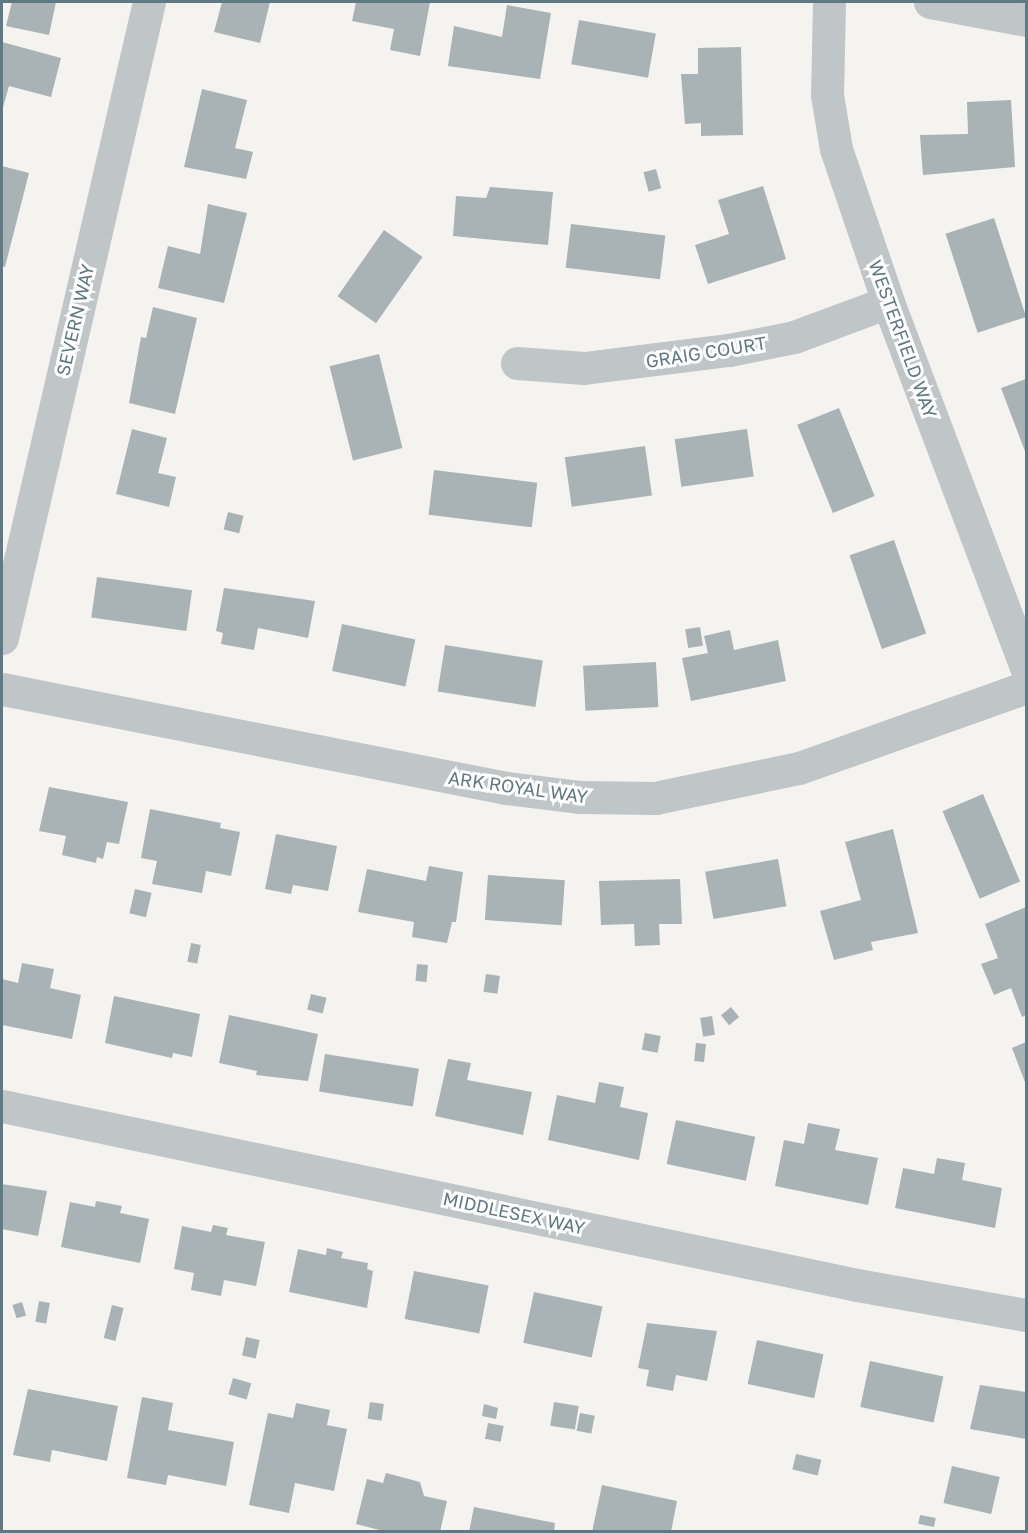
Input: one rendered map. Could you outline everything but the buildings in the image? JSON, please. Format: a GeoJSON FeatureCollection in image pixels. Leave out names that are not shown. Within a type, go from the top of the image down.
{"type":"FeatureCollection","features":[{"type":"Feature","properties":{"kind":"street","name":"SEVERN WAY"},"geometry":{"type":"LineString","coordinates":[[2,638],[148,2]]}},
{"type":"Feature","properties":{"kind":"street","name":"WESTERFIELD WAY"},"geometry":{"type":"LineString","coordinates":[[829,2],[830,120],[888,302],[1026,667]]}},
{"type":"Feature","properties":{"kind":"street"},"geometry":{"type":"LineString","coordinates":[[930,2],[1026,20]]}},
{"type":"Feature","properties":{"kind":"street","name":"GRAIG COURT"},"geometry":{"type":"LineString","coordinates":[[517,363],[584,368],[694,356],[794,337],[888,302]]}},
{"type":"Feature","properties":{"kind":"street","name":"ARK ROYAL WAY"},"geometry":{"type":"LineString","coordinates":[[2,689],[506,788],[580,797],[655,798],[799,768],[1026,687]]}},
{"type":"Feature","properties":{"kind":"street","name":"MIDDLESEX WAY"},"geometry":{"type":"LineString","coordinates":[[2,1106],[857,1285],[1026,1315]]}}]}
